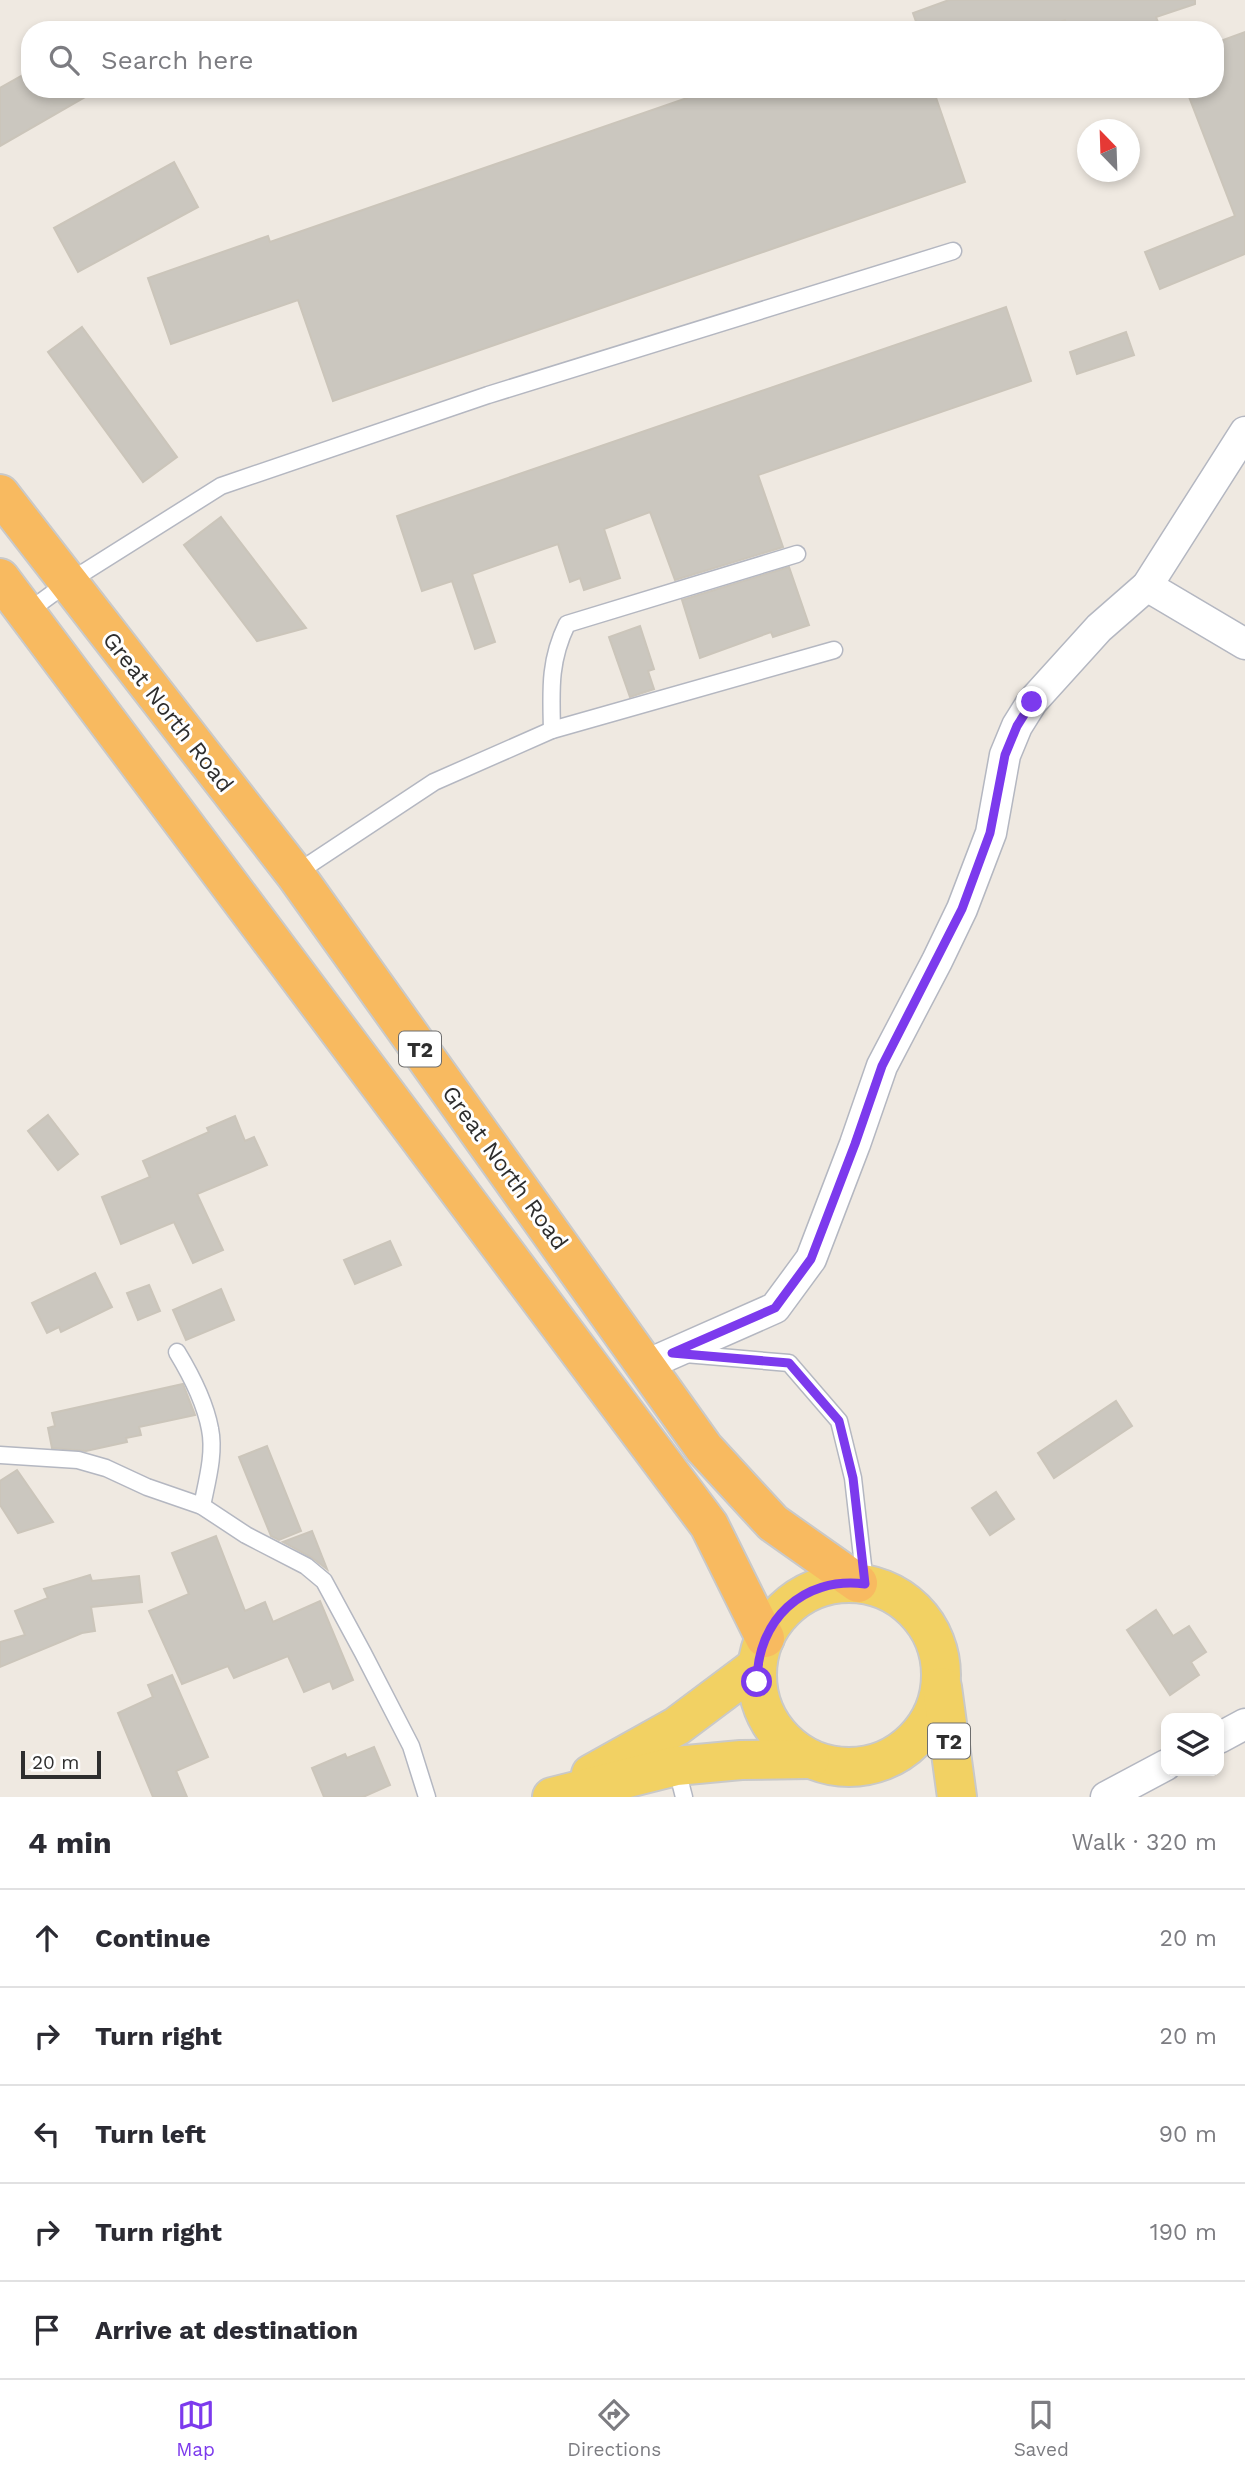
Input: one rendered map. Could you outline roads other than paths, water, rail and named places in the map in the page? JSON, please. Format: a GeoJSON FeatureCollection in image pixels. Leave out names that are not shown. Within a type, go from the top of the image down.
{"type":"FeatureCollection","features":[{"type":"Feature","properties":{"kind":"highway","name":"Great North Road"},"geometry":{"type":"LineString","coordinates":[[0,494],[295,874],[659,1359],[704,1448],[773,1523],[862,1584]]}},
{"type":"Feature","properties":{"kind":"highway","name":"T2"},"geometry":{"type":"LineString","coordinates":[[0,578],[709,1524],[761,1652]]}},
{"type":"Feature","properties":{"kind":"main road"},"geometry":{"type":"LineString","coordinates":[[862,1584],[889,1591],[901,1598],[927,1624],[938,1647],[942,1685],[939,1701],[928,1723],[901,1752],[878,1763],[854,1768],[816,1761],[741,1760],[680,1781],[551,1797],[677,1726],[761,1652],[780,1615],[802,1596],[829,1585],[862,1584]]}},
{"type":"Feature","properties":{"kind":"main road"},"geometry":{"type":"LineString","coordinates":[[761,1652],[759,1699],[769,1721],[783,1740],[816,1761],[853,1797]]}},
{"type":"Feature","properties":{"kind":"main road","name":"T2"},"geometry":{"type":"LineString","coordinates":[[942,1685],[957,1797]]}},
{"type":"Feature","properties":{"kind":"street"},"geometry":{"type":"LineString","coordinates":[[659,1359],[775,1308],[811,1259],[882,1066],[962,909],[990,833],[1005,755],[1017,726],[1032,702],[1099,628],[1147,586],[1245,432]]}},
{"type":"Feature","properties":{"kind":"street"},"geometry":{"type":"LineString","coordinates":[[1147,586],[1245,644]]}},
{"type":"Feature","properties":{"kind":"street"},"geometry":{"type":"LineString","coordinates":[[1224,1735],[1245,1724]]}},
{"type":"Feature","properties":{"kind":"street"},"geometry":{"type":"LineString","coordinates":[[1106,1797],[1161,1768]]}},
{"type":"Feature","properties":{"kind":"lane"},"geometry":{"type":"LineString","coordinates":[[26,612],[67,583],[221,486],[488,395],[953,251]]}},
{"type":"Feature","properties":{"kind":"lane"},"geometry":{"type":"LineString","coordinates":[[552,730],[551,678],[556,646],[567,624],[797,554]]}},
{"type":"Feature","properties":{"kind":"lane"},"geometry":{"type":"LineString","coordinates":[[295,874],[434,782],[552,730],[834,650]]}},
{"type":"Feature","properties":{"kind":"lane"},"geometry":{"type":"LineString","coordinates":[[177,1352],[191,1375],[211,1430],[210,1460],[202,1506]]}},
{"type":"Feature","properties":{"kind":"lane"},"geometry":{"type":"LineString","coordinates":[[659,1359],[789,1363],[839,1421],[853,1478],[862,1584]]}},
{"type":"Feature","properties":{"kind":"lane"},"geometry":{"type":"LineString","coordinates":[[0,1455],[78,1460],[106,1468],[147,1487],[202,1506],[246,1535],[306,1566],[324,1581],[411,1746],[428,1797]]}}]}
